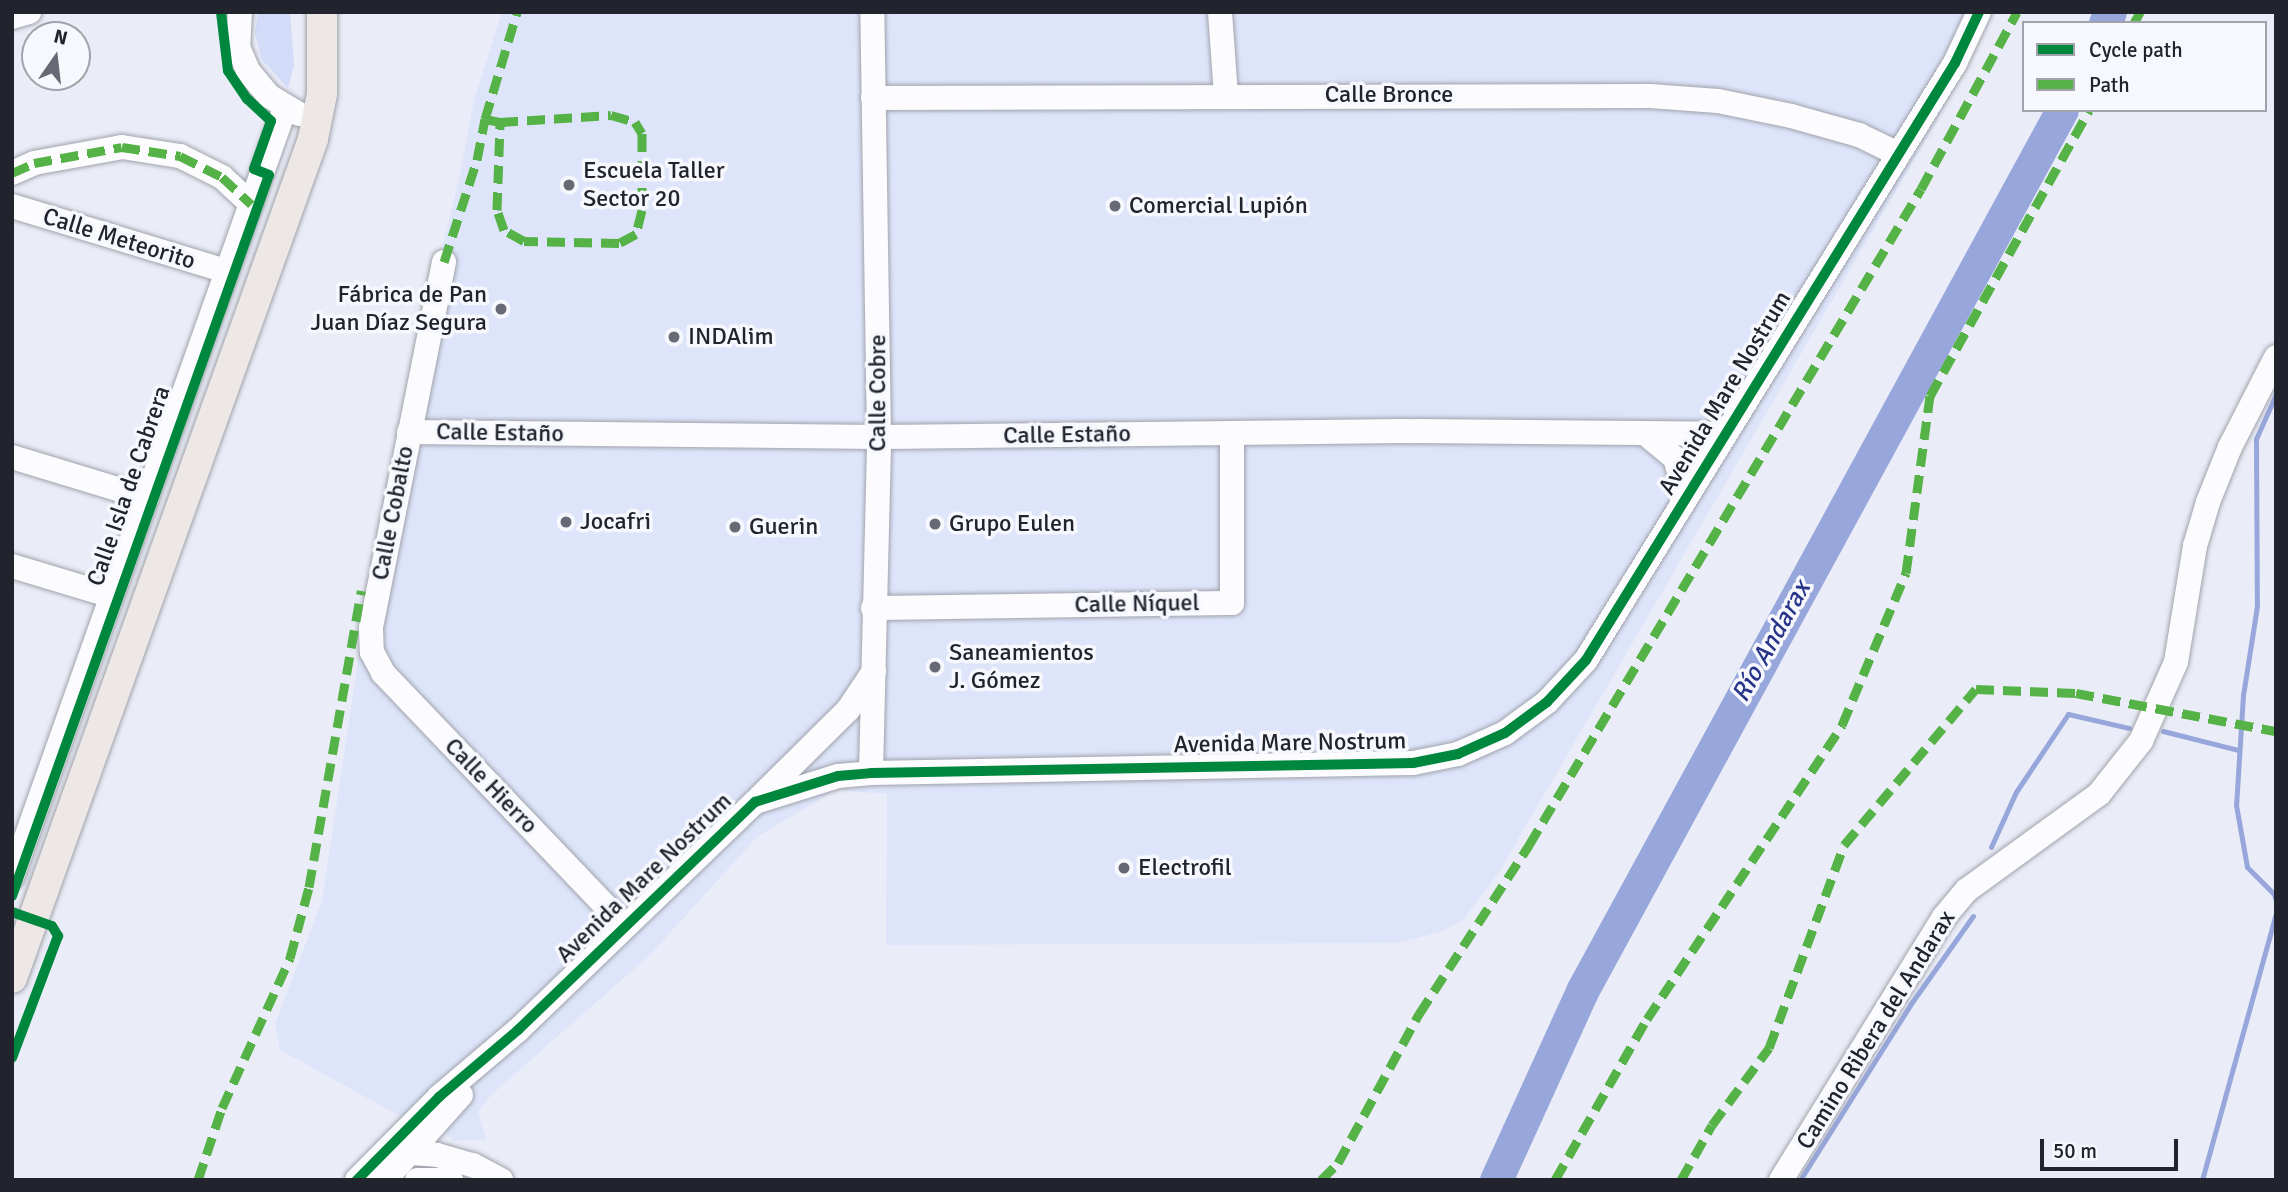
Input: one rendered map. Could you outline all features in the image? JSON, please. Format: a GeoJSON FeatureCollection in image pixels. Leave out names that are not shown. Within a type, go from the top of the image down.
{"type":"FeatureCollection","features":[{"type":"Feature","properties":{"kind":"main road"},"geometry":{"type":"LineString","coordinates":[[12,978],[317,122],[323,80],[322,12]]}},
{"type":"Feature","properties":{"kind":"street"},"geometry":{"type":"LineString","coordinates":[[12,17],[29,12]]}},
{"type":"Feature","properties":{"kind":"street","name":"Calle Cobre"},"geometry":{"type":"LineString","coordinates":[[871,773],[879,437],[872,12]]}},
{"type":"Feature","properties":{"kind":"street"},"geometry":{"type":"LineString","coordinates":[[1220,12],[1226,95]]}},
{"type":"Feature","properties":{"kind":"street","name":"Avenida Mare Nostrum"},"geometry":{"type":"LineString","coordinates":[[755,802],[838,776],[871,773],[1413,763],[1458,754],[1505,733],[1547,702],[1586,660],[1896,153],[1955,63],[1979,12]]}},
{"type":"Feature","properties":{"kind":"street"},"geometry":{"type":"LineString","coordinates":[[238,16],[239,47],[248,71],[285,108],[317,122]]}},
{"type":"Feature","properties":{"kind":"street","name":"Calle Bronce"},"geometry":{"type":"LineString","coordinates":[[873,98],[1637,96],[1704,100],[1791,116],[1858,135],[1896,153]]}},
{"type":"Feature","properties":{"kind":"street","name":"Calle Isla de Cabrera"},"geometry":{"type":"LineString","coordinates":[[12,877],[285,108]]}},
{"type":"Feature","properties":{"kind":"street"},"geometry":{"type":"LineString","coordinates":[[12,173],[34,163],[122,147],[180,156],[222,177],[251,204]]}},
{"type":"Feature","properties":{"kind":"street","name":"Calle Meteorito"},"geometry":{"type":"LineString","coordinates":[[12,206],[226,271]]}},
{"type":"Feature","properties":{"kind":"street","name":"Calle Cobalto"},"geometry":{"type":"LineString","coordinates":[[371,640],[409,432],[444,262]]}},
{"type":"Feature","properties":{"kind":"street","name":"Camino Ribera del Andarax"},"geometry":{"type":"LineString","coordinates":[[1780,1180],[1944,917],[1967,890],[2099,794],[2146,733],[2176,662],[2195,546],[2208,502],[2276,358]]}},
{"type":"Feature","properties":{"kind":"street","name":"Calle Estaño"},"geometry":{"type":"LineString","coordinates":[[409,432],[879,437],[1724,434]]}},
{"type":"Feature","properties":{"kind":"street","name":"Calle Níquel"},"geometry":{"type":"LineString","coordinates":[[873,608],[1231,603],[1232,434]]}},
{"type":"Feature","properties":{"kind":"street"},"geometry":{"type":"LineString","coordinates":[[1646,434],[1675,458],[1686,497]]}},
{"type":"Feature","properties":{"kind":"street"},"geometry":{"type":"LineString","coordinates":[[12,457],[146,498]]}},
{"type":"Feature","properties":{"kind":"street"},"geometry":{"type":"LineString","coordinates":[[12,566],[112,596]]}},
{"type":"Feature","properties":{"kind":"street","name":"Calle Hierro"},"geometry":{"type":"LineString","coordinates":[[371,640],[383,673],[624,925]]}},
{"type":"Feature","properties":{"kind":"street","name":"Avenida Mare Nostrum"},"geometry":{"type":"LineString","coordinates":[[368,1178],[439,1097],[487,1057],[848,710],[874,671]]}},
{"type":"Feature","properties":{"kind":"street","name":"Avenida Mare Nostrum"},"geometry":{"type":"LineString","coordinates":[[411,1153],[461,1096],[487,1057]]}},
{"type":"Feature","properties":{"kind":"street"},"geometry":{"type":"LineString","coordinates":[[368,1178],[411,1153],[473,1165],[501,1180]]}},
{"type":"Feature","properties":{"kind":"street"},"geometry":{"type":"LineString","coordinates":[[417,1180],[451,1180]]}},
{"type":"Feature","properties":{"kind":"shaded area"},"geometry":{"type":"Polygon","coordinates":[[[258,12],[290,12],[294,65],[288,88],[262,60],[255,33],[258,12]]]}},
{"type":"Feature","properties":{"kind":"shaded area"},"geometry":{"type":"Polygon","coordinates":[[[502,12],[1992,12],[1943,110],[1499,872],[1463,920],[1440,932],[1398,943],[886,945],[887,794],[836,790],[758,836],[650,955],[492,1094],[478,1112],[486,1139],[453,1141],[416,1102],[402,1117],[280,1050],[275,1024],[322,901],[383,494],[461,170],[474,100],[502,12]]]}},
{"type":"Feature","properties":{"kind":"waterway","name":"Río Andarax"},"geometry":{"type":"LineString","coordinates":[[2106,21],[2110,12]]}},
{"type":"Feature","properties":{"kind":"waterway","name":"Río Andarax"},"geometry":{"type":"LineString","coordinates":[[1496,1180],[1582,991],[2061,112]]}},
{"type":"Feature","properties":{"kind":"waterway"},"geometry":{"type":"LineString","coordinates":[[2276,394],[2256,439],[2257,606],[2243,695],[2236,805],[2247,867],[2274,894],[2276,901]]}},
{"type":"Feature","properties":{"kind":"waterway"},"geometry":{"type":"LineString","coordinates":[[1991,847],[2016,792],[2068,714],[2129,728]]}},
{"type":"Feature","properties":{"kind":"waterway"},"geometry":{"type":"LineString","coordinates":[[2163,731],[2238,750]]}},
{"type":"Feature","properties":{"kind":"waterway"},"geometry":{"type":"LineString","coordinates":[[2202,1180],[2276,914]]}},
{"type":"Feature","properties":{"kind":"waterway"},"geometry":{"type":"LineString","coordinates":[[1800,1180],[1910,1005],[1973,916]]}},
{"type":"Feature","properties":{"kind":"marked path"},"geometry":{"type":"LineString","coordinates":[[485,119],[517,12]]}},
{"type":"Feature","properties":{"kind":"marked path"},"geometry":{"type":"LineString","coordinates":[[1321,1180],[1338,1163],[1419,1014],[1529,845],[1921,189],[2017,12]]}},
{"type":"Feature","properties":{"kind":"marked path"},"geometry":{"type":"LineString","coordinates":[[2135,21],[2140,12]]}},
{"type":"Feature","properties":{"kind":"marked path"},"geometry":{"type":"LineString","coordinates":[[1555,1180],[1647,1019],[1842,725],[1906,573],[1930,396],[2088,112]]}},
{"type":"Feature","properties":{"kind":"marked path"},"geometry":{"type":"LineString","coordinates":[[611,115],[635,122],[642,133],[642,210],[636,234],[619,243],[524,241],[504,230],[497,210],[500,122],[611,115]]}},
{"type":"Feature","properties":{"kind":"marked path"},"geometry":{"type":"LineString","coordinates":[[444,262],[477,160],[485,119],[500,122]]}},
{"type":"Feature","properties":{"kind":"marked path"},"geometry":{"type":"LineString","coordinates":[[12,173],[34,163],[122,147],[180,156],[222,177],[251,204]]}},
{"type":"Feature","properties":{"kind":"marked path"},"geometry":{"type":"LineString","coordinates":[[198,1180],[222,1108],[290,958],[309,887],[361,591]]}},
{"type":"Feature","properties":{"kind":"marked path"},"geometry":{"type":"LineString","coordinates":[[1681,1180],[1712,1125],[1769,1048],[1844,845],[1976,689],[2076,693],[2276,731]]}},
{"type":"Feature","properties":{"kind":"cycle path"},"geometry":{"type":"LineString","coordinates":[[12,896],[269,175],[254,169],[271,121],[247,99],[228,71],[221,12]]}},
{"type":"Feature","properties":{"kind":"cycle path"},"geometry":{"type":"LineString","coordinates":[[357,1180],[439,1097],[518,1030],[755,802],[838,776],[871,773],[1413,763],[1458,754],[1505,733],[1547,702],[1586,660],[1955,63],[1979,12]]}},
{"type":"Feature","properties":{"kind":"cycle path"},"geometry":{"type":"LineString","coordinates":[[12,912],[52,926],[58,936],[12,1058]]}},
{"type":"Feature","properties":{"kind":"place","name":"Escuela Taller Sector 20"},"geometry":{"type":"Point","coordinates":[569,185]}},
{"type":"Feature","properties":{"kind":"place","name":"Comercial Lupión"},"geometry":{"type":"Point","coordinates":[1115,206]}},
{"type":"Feature","properties":{"kind":"place","name":"Fábrica de Pan Juan Díaz Segura"},"geometry":{"type":"Point","coordinates":[501,309]}},
{"type":"Feature","properties":{"kind":"place","name":"INDAlim"},"geometry":{"type":"Point","coordinates":[674,337]}},
{"type":"Feature","properties":{"kind":"place","name":"Jocafri"},"geometry":{"type":"Point","coordinates":[566,522]}},
{"type":"Feature","properties":{"kind":"place","name":"Grupo Eulen"},"geometry":{"type":"Point","coordinates":[935,524]}},
{"type":"Feature","properties":{"kind":"place","name":"Guerin"},"geometry":{"type":"Point","coordinates":[735,527]}},
{"type":"Feature","properties":{"kind":"place","name":"Saneamientos J. Gómez"},"geometry":{"type":"Point","coordinates":[935,667]}},
{"type":"Feature","properties":{"kind":"place","name":"Electrofil"},"geometry":{"type":"Point","coordinates":[1124,868]}}]}
